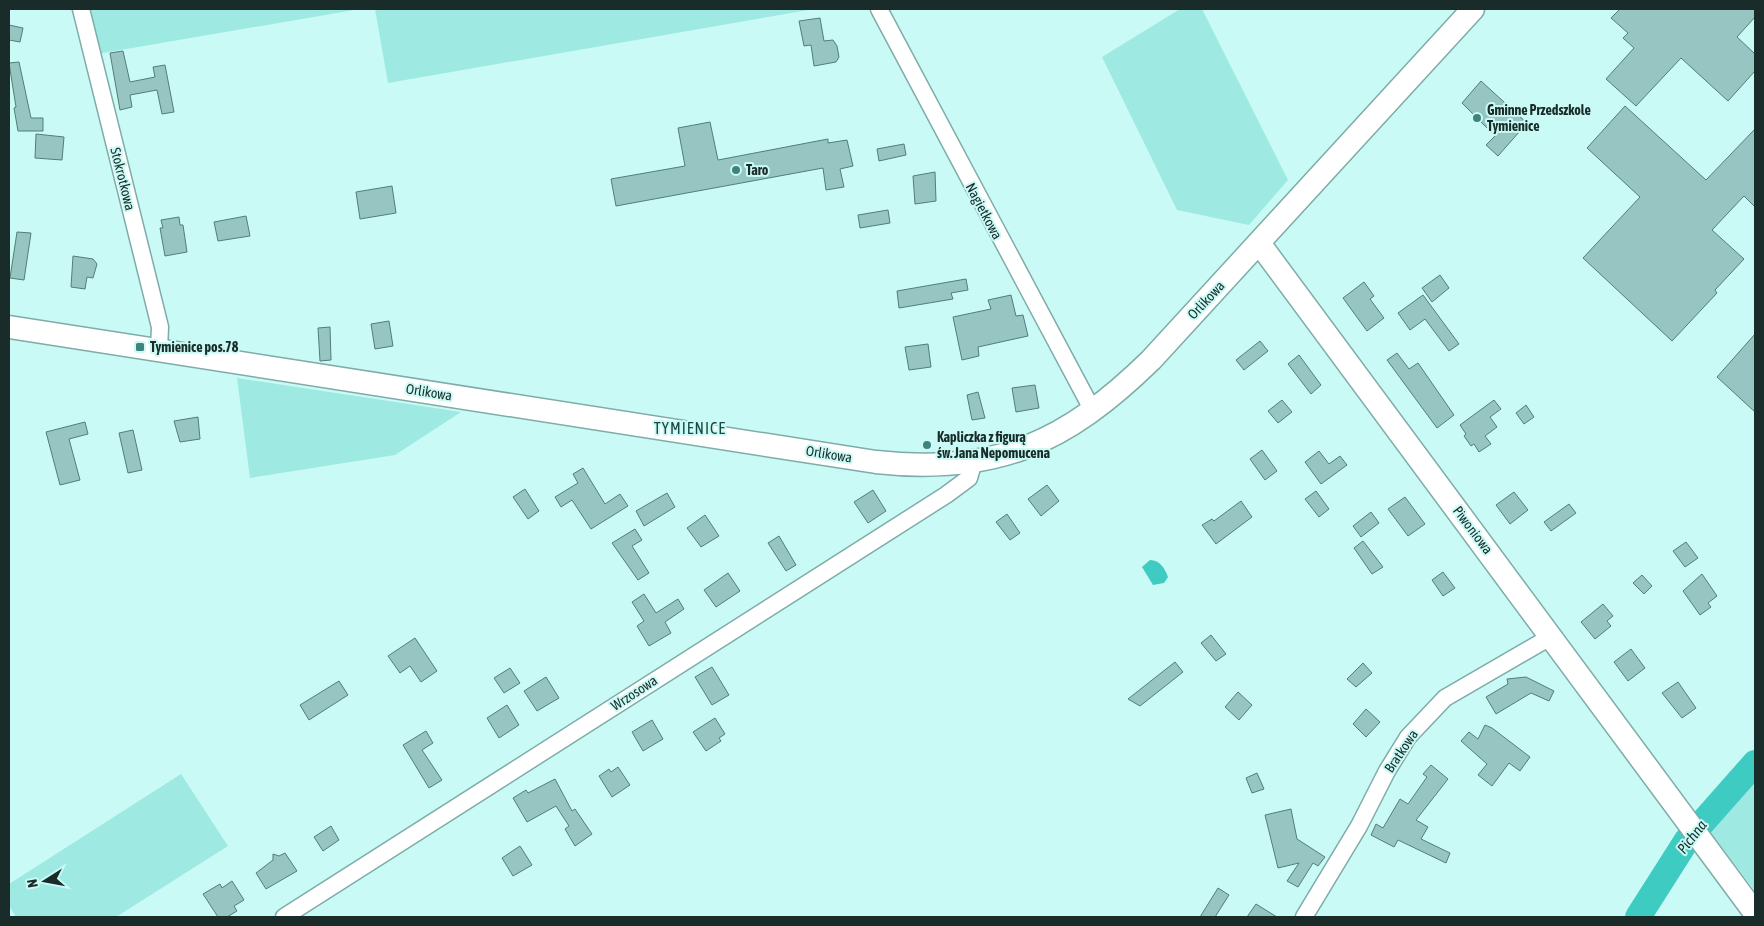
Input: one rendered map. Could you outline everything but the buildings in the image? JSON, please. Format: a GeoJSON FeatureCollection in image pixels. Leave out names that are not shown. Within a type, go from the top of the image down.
{"type":"FeatureCollection","features":[{"type":"Feature","properties":{"kind":"street","name":"Stokrotkowa"},"geometry":{"type":"LineString","coordinates":[[81,9],[160,327],[160,350]]}},
{"type":"Feature","properties":{"kind":"street","name":"Nagietkowa"},"geometry":{"type":"LineString","coordinates":[[878,9],[1093,411]]}},
{"type":"Feature","properties":{"kind":"street","name":"Orlikowa"},"geometry":{"type":"LineString","coordinates":[[9,327],[876,462],[912,466],[974,462],[1018,452],[1064,431],[1117,394],[1151,360],[1473,9]]}},
{"type":"Feature","properties":{"kind":"street","name":"Piwoniowa"},"geometry":{"type":"LineString","coordinates":[[1259,243],[1755,912]]}},
{"type":"Feature","properties":{"kind":"street","name":"Wrzosowa"},"geometry":{"type":"LineString","coordinates":[[284,917],[946,495],[969,478],[974,462]]}},
{"type":"Feature","properties":{"kind":"street","name":"Bratkowa"},"geometry":{"type":"LineString","coordinates":[[1304,917],[1360,826],[1387,771],[1408,737],[1445,698],[1552,636]]}},
{"type":"Feature","properties":{"kind":"shaded area"},"geometry":{"type":"Polygon","coordinates":[[[87,9],[360,9],[97,54],[87,9]]]}},
{"type":"Feature","properties":{"kind":"shaded area"},"geometry":{"type":"Polygon","coordinates":[[[375,9],[814,9],[388,83],[375,9]]]}},
{"type":"Feature","properties":{"kind":"shaded area"},"geometry":{"type":"Polygon","coordinates":[[[1180,9],[1202,9],[1288,180],[1249,225],[1177,210],[1102,57],[1180,9]]]}},
{"type":"Feature","properties":{"kind":"shaded area"},"geometry":{"type":"Polygon","coordinates":[[[237,378],[461,412],[395,455],[250,478],[237,378]]]}},
{"type":"Feature","properties":{"kind":"shaded area"},"geometry":{"type":"Polygon","coordinates":[[[1150,560],[1154,560],[1164,568],[1168,577],[1164,583],[1153,585],[1142,567],[1150,560]]]}},
{"type":"Feature","properties":{"kind":"shaded area"},"geometry":{"type":"Polygon","coordinates":[[[181,774],[228,846],[116,917],[16,917],[9,906],[9,884],[181,774]]]}},
{"type":"Feature","properties":{"kind":"shaded area"},"geometry":{"type":"Polygon","coordinates":[[[1755,778],[1755,891],[1709,831],[1755,778]]]}},
{"type":"Feature","properties":{"kind":"waterway","name":"Pichna"},"geometry":{"type":"LineString","coordinates":[[1638,917],[1687,840],[1755,763]]}},
{"type":"Feature","properties":{"kind":"place","name":"Gminne Przedszkole Tymienice"},"geometry":{"type":"Point","coordinates":[1477,118]}},
{"type":"Feature","properties":{"kind":"place","name":"Taro"},"geometry":{"type":"Point","coordinates":[736,170]}},
{"type":"Feature","properties":{"kind":"place","name":"Tymienice pos.78"},"geometry":{"type":"Point","coordinates":[140,347]}},
{"type":"Feature","properties":{"kind":"place","name":"Kapliczka z figurą św. Jana Nepomucena"},"geometry":{"type":"Point","coordinates":[927,445]}},
{"type":"Feature","properties":{"kind":"district","name":"TYMIENICE"},"geometry":{"type":"Point","coordinates":[690,428]}}]}
